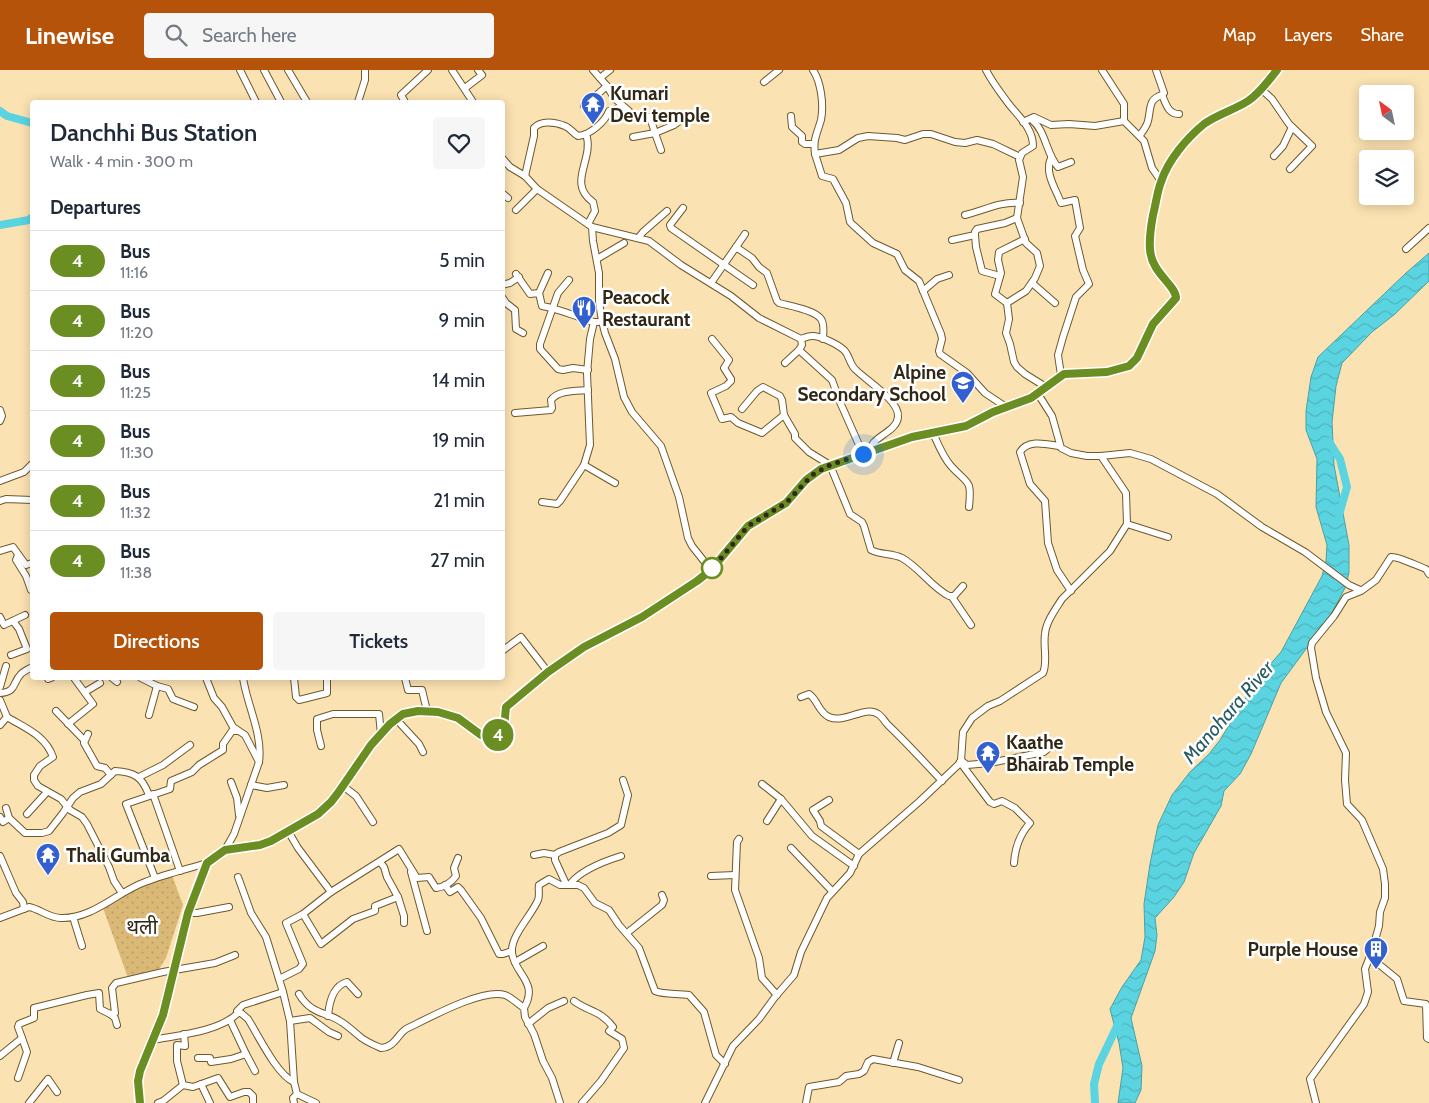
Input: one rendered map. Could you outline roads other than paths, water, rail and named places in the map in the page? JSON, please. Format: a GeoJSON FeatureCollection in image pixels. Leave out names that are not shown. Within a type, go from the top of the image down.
{"type":"FeatureCollection","features":[{"type":"Feature","properties":{"kind":"main road"},"geometry":{"type":"LineString","coordinates":[[140,1103],[138,1081],[140,1071],[163,1015],[172,970],[188,913],[207,863],[225,850],[265,844],[311,819],[324,809],[343,786],[355,767],[381,734],[403,714],[427,711],[458,718],[486,737],[492,737],[502,732],[506,707],[548,672],[584,647],[633,622],[671,599],[711,570],[748,526],[786,503],[812,475],[830,465],[912,437],[966,426],[1038,394],[1061,375],[1072,372],[1107,372],[1129,366],[1137,358],[1153,324],[1175,301],[1176,294],[1155,267],[1149,248],[1150,231],[1161,181],[1177,153],[1195,132],[1215,117],[1250,100],[1277,70]]}},
{"type":"Feature","properties":{"kind":"street"},"geometry":{"type":"LineString","coordinates":[[240,70],[255,100]]}},
{"type":"Feature","properties":{"kind":"street"},"geometry":{"type":"LineString","coordinates":[[264,70],[280,100]]}},
{"type":"Feature","properties":{"kind":"street"},"geometry":{"type":"LineString","coordinates":[[288,70],[306,100]]}},
{"type":"Feature","properties":{"kind":"street"},"geometry":{"type":"LineString","coordinates":[[359,100],[365,80],[365,70]]}},
{"type":"Feature","properties":{"kind":"street"},"geometry":{"type":"LineString","coordinates":[[404,100],[401,96],[428,70]]}},
{"type":"Feature","properties":{"kind":"street"},"geometry":{"type":"LineString","coordinates":[[452,70],[471,100]]}},
{"type":"Feature","properties":{"kind":"street"},"geometry":{"type":"LineString","coordinates":[[465,88],[482,75],[478,70]]}},
{"type":"Feature","properties":{"kind":"street"},"geometry":{"type":"LineString","coordinates":[[592,70],[607,86],[614,98],[629,111],[632,117],[650,117],[661,150]]}},
{"type":"Feature","properties":{"kind":"street"},"geometry":{"type":"LineString","coordinates":[[600,78],[610,70]]}},
{"type":"Feature","properties":{"kind":"street"},"geometry":{"type":"LineString","coordinates":[[764,82],[779,70]]}},
{"type":"Feature","properties":{"kind":"street"},"geometry":{"type":"LineString","coordinates":[[813,70],[818,81],[822,113],[814,144],[822,176],[833,179],[846,203],[850,222],[872,243],[897,254],[905,270],[919,281],[942,336],[940,354],[966,373],[985,393],[1006,407]]}},
{"type":"Feature","properties":{"kind":"street"},"geometry":{"type":"LineString","coordinates":[[986,70],[1029,130],[1033,146],[1019,160],[1023,177],[1017,218],[1028,246],[1037,253],[1040,261],[1039,270],[1026,291],[1007,303]]}},
{"type":"Feature","properties":{"kind":"street"},"geometry":{"type":"LineString","coordinates":[[1102,70],[1124,104],[1124,121],[1144,141],[1152,168],[1161,181]]}},
{"type":"Feature","properties":{"kind":"street"},"geometry":{"type":"LineString","coordinates":[[1156,70],[1164,93],[1162,95],[1170,111],[1173,114],[1179,114]]}},
{"type":"Feature","properties":{"kind":"street"},"geometry":{"type":"LineString","coordinates":[[584,106],[607,86]]}},
{"type":"Feature","properties":{"kind":"street"},"geometry":{"type":"LineString","coordinates":[[1261,89],[1272,99],[1292,127],[1312,146],[1290,169]]}},
{"type":"Feature","properties":{"kind":"street"},"geometry":{"type":"LineString","coordinates":[[1140,135],[1148,123],[1153,99],[1162,95]]}},
{"type":"Feature","properties":{"kind":"street"},"geometry":{"type":"LineString","coordinates":[[525,176],[534,128],[537,125],[545,123],[559,125],[568,128],[578,136],[586,134],[606,117],[609,111],[623,107]]}},
{"type":"Feature","properties":{"kind":"street"},"geometry":{"type":"LineString","coordinates":[[791,116],[792,127],[802,136],[802,142],[804,144],[814,144]]}},
{"type":"Feature","properties":{"kind":"street"},"geometry":{"type":"LineString","coordinates":[[1023,122],[1036,118],[1044,124],[1058,126],[1069,124],[1095,126],[1124,121]]}},
{"type":"Feature","properties":{"kind":"street"},"geometry":{"type":"LineString","coordinates":[[633,136],[655,133],[674,125],[682,119]]}},
{"type":"Feature","properties":{"kind":"street"},"geometry":{"type":"LineString","coordinates":[[1031,119],[1038,125],[1051,158],[1058,167],[1071,162]]}},
{"type":"Feature","properties":{"kind":"street"},"geometry":{"type":"LineString","coordinates":[[1274,156],[1283,146],[1292,127]]}},
{"type":"Feature","properties":{"kind":"street"},"geometry":{"type":"LineString","coordinates":[[586,134],[589,149],[581,178],[581,188],[584,196],[593,202],[595,210],[590,225],[599,272],[599,302],[605,333],[615,359],[624,397],[632,412],[662,446],[679,497],[688,538],[711,570]]}},
{"type":"Feature","properties":{"kind":"street"},"geometry":{"type":"LineString","coordinates":[[815,154],[839,150],[858,138],[868,136],[905,140],[923,134],[931,134],[955,142],[966,143],[977,140],[993,144],[1020,157]]}},
{"type":"Feature","properties":{"kind":"street"},"geometry":{"type":"LineString","coordinates":[[1051,158],[1048,165],[1048,173],[1061,203],[1075,200],[1080,228],[1075,236],[1083,270],[1089,284],[1076,297],[1063,338],[1058,355],[1061,375]]}},
{"type":"Feature","properties":{"kind":"street"},"geometry":{"type":"LineString","coordinates":[[506,167],[525,176],[556,204],[590,225],[649,241],[681,265],[731,296],[759,318],[801,339],[810,336],[823,339],[844,350],[855,370],[888,396],[895,405],[898,415],[897,422],[891,430],[872,443],[867,453]]}},
{"type":"Feature","properties":{"kind":"street"},"geometry":{"type":"LineString","coordinates":[[516,210],[537,188]]}},
{"type":"Feature","properties":{"kind":"street"},"geometry":{"type":"LineString","coordinates":[[965,216],[992,206],[1012,202],[1020,203]]}},
{"type":"Feature","properties":{"kind":"street"},"geometry":{"type":"LineString","coordinates":[[684,208],[670,225],[671,228],[752,285]]}},
{"type":"Feature","properties":{"kind":"street"},"geometry":{"type":"LineString","coordinates":[[639,237],[642,232],[667,211]]}},
{"type":"Feature","properties":{"kind":"street"},"geometry":{"type":"LineString","coordinates":[[1000,276],[982,271],[976,247],[975,232],[977,229],[1005,223],[1017,218]]}},
{"type":"Feature","properties":{"kind":"street"},"geometry":{"type":"LineString","coordinates":[[1406,249],[1429,228]]}},
{"type":"Feature","properties":{"kind":"street"},"geometry":{"type":"LineString","coordinates":[[710,283],[745,234]]}},
{"type":"Feature","properties":{"kind":"street"},"geometry":{"type":"LineString","coordinates":[[952,240],[975,235]]}},
{"type":"Feature","properties":{"kind":"street"},"geometry":{"type":"LineString","coordinates":[[1025,239],[999,252],[1000,276],[995,294],[1007,303],[1009,319],[1006,333],[1014,362],[1025,374],[1041,382],[1046,387]]}},
{"type":"Feature","properties":{"kind":"street"},"geometry":{"type":"LineString","coordinates":[[597,258],[624,243]]}},
{"type":"Feature","properties":{"kind":"street"},"geometry":{"type":"LineString","coordinates":[[736,247],[752,258],[767,274],[777,301],[780,304],[814,313],[821,318],[824,325],[823,339]]}},
{"type":"Feature","properties":{"kind":"street"},"geometry":{"type":"LineString","coordinates":[[548,273],[539,293],[542,306],[553,307],[567,314],[594,322],[602,321]]}},
{"type":"Feature","properties":{"kind":"street"},"geometry":{"type":"LineString","coordinates":[[505,283],[517,275],[530,294],[539,293]]}},
{"type":"Feature","properties":{"kind":"street"},"geometry":{"type":"LineString","coordinates":[[923,291],[937,278],[949,276]]}},
{"type":"Feature","properties":{"kind":"street"},"geometry":{"type":"LineString","coordinates":[[569,280],[558,293],[540,344],[540,349],[558,369],[588,370]]}},
{"type":"Feature","properties":{"kind":"street"},"geometry":{"type":"LineString","coordinates":[[1032,283],[1055,303]]}},
{"type":"Feature","properties":{"kind":"street"},"geometry":{"type":"LineString","coordinates":[[505,302],[515,310],[516,328],[523,332]]}},
{"type":"Feature","properties":{"kind":"street"},"geometry":{"type":"LineString","coordinates":[[542,502],[557,504],[584,465],[589,452],[591,437],[588,370],[590,339],[594,322]]}},
{"type":"Feature","properties":{"kind":"street"},"geometry":{"type":"LineString","coordinates":[[712,339],[729,360],[724,368],[731,381],[726,386],[711,393],[722,419],[731,417],[738,423],[762,433],[784,415]]}},
{"type":"Feature","properties":{"kind":"street"},"geometry":{"type":"LineString","coordinates":[[786,363],[799,350],[802,345],[801,339]]}},
{"type":"Feature","properties":{"kind":"street"},"geometry":{"type":"LineString","coordinates":[[799,350],[832,380],[840,402],[867,453]]}},
{"type":"Feature","properties":{"kind":"street"},"geometry":{"type":"LineString","coordinates":[[742,409],[757,391],[763,387],[780,396],[784,405],[784,415],[795,434],[795,438],[801,445],[830,465],[850,514],[862,522],[864,526],[871,550],[902,558],[946,595],[952,597],[971,625]]}},
{"type":"Feature","properties":{"kind":"street"},"geometry":{"type":"LineString","coordinates":[[515,414],[551,410],[551,400],[554,396],[561,393],[588,390]]}},
{"type":"Feature","properties":{"kind":"street"},"geometry":{"type":"LineString","coordinates":[[1038,394],[1054,421],[1059,446]]}},
{"type":"Feature","properties":{"kind":"street"},"geometry":{"type":"LineString","coordinates":[[0,410],[2,416],[0,421]]}},
{"type":"Feature","properties":{"kind":"street"},"geometry":{"type":"LineString","coordinates":[[933,434],[949,464],[969,485],[969,507]]}},
{"type":"Feature","properties":{"kind":"street"},"geometry":{"type":"LineString","coordinates":[[1071,591],[1057,570],[1048,543],[1045,501],[1030,484],[1020,457],[1020,452],[1027,445],[1044,443],[1059,446],[1071,453],[1101,456],[1130,452],[1151,459],[1210,489],[1262,527],[1303,551],[1349,585],[1361,591]]}},
{"type":"Feature","properties":{"kind":"street"},"geometry":{"type":"LineString","coordinates":[[705,1103],[733,1046],[759,1019],[794,975],[800,952],[827,898],[846,878],[859,854],[942,782],[960,762],[964,732],[972,718],[988,706],[1000,701],[1043,673],[1045,669],[1046,630],[1057,607],[1110,551],[1127,524],[1126,492],[1101,456]]}},
{"type":"Feature","properties":{"kind":"street"},"geometry":{"type":"LineString","coordinates":[[584,465],[615,483]]}},
{"type":"Feature","properties":{"kind":"street"},"geometry":{"type":"LineString","coordinates":[[0,481],[24,472],[30,466]]}},
{"type":"Feature","properties":{"kind":"street"},"geometry":{"type":"LineString","coordinates":[[0,500],[30,500]]}},
{"type":"Feature","properties":{"kind":"street"},"geometry":{"type":"LineString","coordinates":[[1127,524],[1168,537]]}},
{"type":"Feature","properties":{"kind":"street"},"geometry":{"type":"LineString","coordinates":[[0,551],[12,547],[26,565],[30,564]]}},
{"type":"Feature","properties":{"kind":"street"},"geometry":{"type":"LineString","coordinates":[[18,554],[16,560],[26,576],[30,587]]}},
{"type":"Feature","properties":{"kind":"street"},"geometry":{"type":"LineString","coordinates":[[1316,1103],[1310,1079],[1364,1004],[1368,992],[1365,969],[1379,926],[1380,912],[1385,898],[1385,877],[1362,820],[1347,804],[1345,780],[1346,753],[1326,712],[1316,678],[1311,648],[1312,643],[1330,622],[1346,597],[1361,591],[1376,580],[1389,559],[1394,556],[1426,569],[1429,574]]}},
{"type":"Feature","properties":{"kind":"street"},"geometry":{"type":"LineString","coordinates":[[952,597],[963,586]]}},
{"type":"Feature","properties":{"kind":"street"},"geometry":{"type":"LineString","coordinates":[[0,617],[4,625],[25,615]]}},
{"type":"Feature","properties":{"kind":"street"},"geometry":{"type":"LineString","coordinates":[[11,655],[27,649],[13,620]]}},
{"type":"Feature","properties":{"kind":"street"},"geometry":{"type":"LineString","coordinates":[[505,649],[521,636],[548,672]]}},
{"type":"Feature","properties":{"kind":"street"},"geometry":{"type":"LineString","coordinates":[[0,687],[6,666]]}},
{"type":"Feature","properties":{"kind":"street"},"geometry":{"type":"LineString","coordinates":[[0,693],[12,690],[21,674],[30,668]]}},
{"type":"Feature","properties":{"kind":"street"},"geometry":{"type":"LineString","coordinates":[[68,724],[93,704],[76,680]]}},
{"type":"Feature","properties":{"kind":"street"},"geometry":{"type":"LineString","coordinates":[[145,680],[168,689],[173,699],[194,707]]}},
{"type":"Feature","properties":{"kind":"street"},"geometry":{"type":"LineString","coordinates":[[207,680],[214,698],[222,707],[233,727],[245,735],[259,762]]}},
{"type":"Feature","properties":{"kind":"street"},"geometry":{"type":"LineString","coordinates":[[225,850],[234,834],[259,762],[261,750],[245,694],[243,680]]}},
{"type":"Feature","properties":{"kind":"street"},"geometry":{"type":"LineString","coordinates":[[294,680],[296,697],[299,700],[328,693],[327,680]]}},
{"type":"Feature","properties":{"kind":"street"},"geometry":{"type":"LineString","coordinates":[[406,680],[408,690],[422,690],[427,711]]}},
{"type":"Feature","properties":{"kind":"street"},"geometry":{"type":"LineString","coordinates":[[85,692],[100,683]]}},
{"type":"Feature","properties":{"kind":"street"},"geometry":{"type":"LineString","coordinates":[[149,715],[157,686]]}},
{"type":"Feature","properties":{"kind":"street"},"geometry":{"type":"LineString","coordinates":[[801,698],[809,694],[822,713],[833,719],[851,717],[864,712],[878,714],[942,782]]}},
{"type":"Feature","properties":{"kind":"street"},"geometry":{"type":"LineString","coordinates":[[0,700],[6,717],[28,729],[48,746],[53,757],[40,766],[34,775],[38,786],[62,799],[87,824],[114,881],[122,893]]}},
{"type":"Feature","properties":{"kind":"street"},"geometry":{"type":"LineString","coordinates":[[56,710],[84,740],[97,766],[106,768],[111,775]]}},
{"type":"Feature","properties":{"kind":"street"},"geometry":{"type":"LineString","coordinates":[[321,746],[317,730],[317,719],[333,714],[379,714],[381,734]]}},
{"type":"Feature","properties":{"kind":"street"},"geometry":{"type":"LineString","coordinates":[[0,725],[6,717]]}},
{"type":"Feature","properties":{"kind":"street"},"geometry":{"type":"LineString","coordinates":[[396,719],[419,744],[423,752]]}},
{"type":"Feature","properties":{"kind":"street"},"geometry":{"type":"LineString","coordinates":[[155,878],[126,804],[170,788],[170,781],[192,772],[199,765],[223,750],[223,744],[232,731],[237,731]]}},
{"type":"Feature","properties":{"kind":"street"},"geometry":{"type":"LineString","coordinates":[[84,740],[88,734]]}},
{"type":"Feature","properties":{"kind":"street"},"geometry":{"type":"LineString","coordinates":[[139,777],[163,765],[190,745]]}},
{"type":"Feature","properties":{"kind":"street"},"geometry":{"type":"LineString","coordinates":[[960,762],[967,765],[990,763],[1044,752],[1051,746],[1056,747]]}},
{"type":"Feature","properties":{"kind":"street"},"geometry":{"type":"LineString","coordinates":[[960,762],[990,802],[994,804],[1002,801],[1011,806],[1030,823],[1015,850],[1014,863]]}},
{"type":"Feature","properties":{"kind":"street"},"geometry":{"type":"LineString","coordinates":[[6,808],[9,818],[25,832],[42,833],[49,831],[67,805],[80,792],[101,784],[116,771],[139,777],[151,794],[180,871]]}},
{"type":"Feature","properties":{"kind":"street"},"geometry":{"type":"LineString","coordinates":[[534,854],[555,855],[608,833],[621,825],[628,795],[622,780]]}},
{"type":"Feature","properties":{"kind":"street"},"geometry":{"type":"LineString","coordinates":[[231,782],[237,798],[239,816]]}},
{"type":"Feature","properties":{"kind":"street"},"geometry":{"type":"LineString","coordinates":[[762,784],[781,799],[812,836],[854,866]]}},
{"type":"Feature","properties":{"kind":"street"},"geometry":{"type":"LineString","coordinates":[[251,785],[267,788],[284,786]]}},
{"type":"Feature","properties":{"kind":"street"},"geometry":{"type":"LineString","coordinates":[[343,786],[356,796],[373,822]]}},
{"type":"Feature","properties":{"kind":"street"},"geometry":{"type":"LineString","coordinates":[[27,814],[47,792]]}},
{"type":"Feature","properties":{"kind":"street"},"geometry":{"type":"LineString","coordinates":[[768,821],[781,799]]}},
{"type":"Feature","properties":{"kind":"street"},"geometry":{"type":"LineString","coordinates":[[829,800],[814,810],[821,826],[859,854]]}},
{"type":"Feature","properties":{"kind":"street"},"geometry":{"type":"LineString","coordinates":[[0,817],[3,822],[9,818]]}},
{"type":"Feature","properties":{"kind":"street"},"geometry":{"type":"LineString","coordinates":[[288,831],[298,848],[331,892]]}},
{"type":"Feature","properties":{"kind":"street"},"geometry":{"type":"LineString","coordinates":[[739,839],[737,842],[734,875],[735,890],[759,958],[762,978],[777,995]]}},
{"type":"Feature","properties":{"kind":"street"},"geometry":{"type":"LineString","coordinates":[[791,848],[832,891]]}},
{"type":"Feature","properties":{"kind":"street"},"geometry":{"type":"LineString","coordinates":[[279,979],[302,967],[303,964],[286,923],[303,914],[331,892],[399,849],[418,878],[429,877],[436,888],[446,885],[456,876],[454,868],[458,858]]}},
{"type":"Feature","properties":{"kind":"street"},"geometry":{"type":"LineString","coordinates":[[555,855],[555,860],[568,884]]}},
{"type":"Feature","properties":{"kind":"street"},"geometry":{"type":"LineString","coordinates":[[0,856],[16,893],[23,902],[24,908]]}},
{"type":"Feature","properties":{"kind":"street"},"geometry":{"type":"LineString","coordinates":[[568,884],[577,877],[611,859],[621,856]]}},
{"type":"Feature","properties":{"kind":"street"},"geometry":{"type":"LineString","coordinates":[[380,862],[398,897],[404,916],[404,923]]}},
{"type":"Feature","properties":{"kind":"street"},"geometry":{"type":"LineString","coordinates":[[0,918],[24,908],[32,907],[52,917],[73,917],[94,909],[143,882],[207,863]]}},
{"type":"Feature","properties":{"kind":"street"},"geometry":{"type":"LineString","coordinates":[[408,864],[427,931]]}},
{"type":"Feature","properties":{"kind":"street"},"geometry":{"type":"LineString","coordinates":[[711,876],[734,875]]}},
{"type":"Feature","properties":{"kind":"street"},"geometry":{"type":"LineString","coordinates":[[238,877],[251,913],[266,937],[283,992],[290,1021],[294,1082],[297,1094]]}},
{"type":"Feature","properties":{"kind":"street"},"geometry":{"type":"LineString","coordinates":[[560,1103],[552,1078],[525,1017],[524,1008],[529,995],[529,986],[515,962],[512,951],[519,932],[538,900],[539,885],[549,879],[560,885],[578,885],[584,888],[595,903],[610,910],[619,926],[628,933],[639,948],[655,991],[663,994],[675,992],[689,995],[704,1012],[716,1055],[725,1064]]}},
{"type":"Feature","properties":{"kind":"street"},"geometry":{"type":"LineString","coordinates":[[446,885],[450,892],[458,887],[461,890],[481,918],[499,954],[512,951]]}},
{"type":"Feature","properties":{"kind":"street"},"geometry":{"type":"LineString","coordinates":[[628,933],[662,905],[664,900],[662,895]]}},
{"type":"Feature","properties":{"kind":"street"},"geometry":{"type":"LineString","coordinates":[[303,914],[321,944],[354,919],[375,911],[375,906],[398,897]]}},
{"type":"Feature","properties":{"kind":"street"},"geometry":{"type":"LineString","coordinates":[[188,913],[229,907]]}},
{"type":"Feature","properties":{"kind":"street"},"geometry":{"type":"LineString","coordinates":[[73,917],[82,946]]}},
{"type":"Feature","properties":{"kind":"street"},"geometry":{"type":"LineString","coordinates":[[515,962],[543,946]]}},
{"type":"Feature","properties":{"kind":"street"},"geometry":{"type":"LineString","coordinates":[[110,1014],[115,1013],[112,988],[116,983],[172,970],[215,963],[235,955]]}},
{"type":"Feature","properties":{"kind":"street"},"geometry":{"type":"LineString","coordinates":[[1370,957],[1398,979],[1404,1001],[1426,1004],[1427,1038],[1429,1039]]}},
{"type":"Feature","properties":{"kind":"street"},"geometry":{"type":"LineString","coordinates":[[328,1016],[331,997],[342,983],[347,982],[358,994]]}},
{"type":"Feature","properties":{"kind":"street"},"geometry":{"type":"LineString","coordinates":[[153,1040],[209,1029],[230,1020],[243,1005],[283,992]]}},
{"type":"Feature","properties":{"kind":"street"},"geometry":{"type":"LineString","coordinates":[[18,1078],[28,1052],[18,1027],[19,1024],[34,1018],[34,1008],[99,993],[100,1009],[115,1018],[117,1025]]}},
{"type":"Feature","properties":{"kind":"street"},"geometry":{"type":"LineString","coordinates":[[299,994],[303,1003],[342,1022],[354,1030],[356,1035],[382,1048],[386,1048],[396,1042],[406,1029],[435,1014],[475,998],[503,994],[524,1008]]}},
{"type":"Feature","properties":{"kind":"street"},"geometry":{"type":"LineString","coordinates":[[528,1024],[548,1008],[564,1001]]}},
{"type":"Feature","properties":{"kind":"street"},"geometry":{"type":"LineString","coordinates":[[574,1001],[581,1006],[600,1013],[613,1027],[608,1031],[622,1039],[624,1048],[601,1081],[582,1103]]}},
{"type":"Feature","properties":{"kind":"street"},"geometry":{"type":"LineString","coordinates":[[238,1013],[241,1013],[248,1019],[283,1075],[294,1082]]}},
{"type":"Feature","properties":{"kind":"street"},"geometry":{"type":"LineString","coordinates":[[290,1021],[310,1018],[329,1032],[338,1036]]}},
{"type":"Feature","properties":{"kind":"street"},"geometry":{"type":"LineString","coordinates":[[230,1020],[255,1071]]}},
{"type":"Feature","properties":{"kind":"street"},"geometry":{"type":"LineString","coordinates":[[183,1086],[177,1061],[177,1046],[185,1046],[184,1034]]}},
{"type":"Feature","properties":{"kind":"street"},"geometry":{"type":"LineString","coordinates":[[0,1056],[22,1038]]}},
{"type":"Feature","properties":{"kind":"street"},"geometry":{"type":"LineString","coordinates":[[893,1063],[899,1043]]}},
{"type":"Feature","properties":{"kind":"street"},"geometry":{"type":"LineString","coordinates":[[198,1058],[210,1058],[211,1062],[231,1060],[246,1054]]}},
{"type":"Feature","properties":{"kind":"street"},"geometry":{"type":"LineString","coordinates":[[806,1103],[808,1089],[811,1086],[839,1082],[846,1076],[859,1074],[871,1059],[913,1066],[959,1080]]}},
{"type":"Feature","properties":{"kind":"street"},"geometry":{"type":"LineString","coordinates":[[158,1103],[163,1102],[183,1086],[191,1087],[218,1078],[230,1097],[249,1092],[253,1096],[253,1103]]}},
{"type":"Feature","properties":{"kind":"street"},"geometry":{"type":"LineString","coordinates":[[29,1103],[48,1079],[57,1092]]}},
{"type":"Feature","properties":{"kind":"street"},"geometry":{"type":"LineString","coordinates":[[202,1084],[210,1103]]}},
{"type":"Feature","properties":{"kind":"street"},"geometry":{"type":"LineString","coordinates":[[294,1103],[293,1098],[297,1094]]}},
{"type":"Feature","properties":{"kind":"street"},"geometry":{"type":"LineString","coordinates":[[297,1094],[316,1103]]}},
{"type":"Feature","properties":{"kind":"street"},"geometry":{"type":"LineString","coordinates":[[170,1098],[176,1103]]}},
{"type":"Feature","properties":{"kind":"water"},"geometry":{"type":"Polygon","coordinates":[[[1429,253],[1429,281],[1395,314],[1372,332],[1342,363],[1336,386],[1332,422],[1334,465],[1349,545],[1349,572],[1346,586],[1331,615],[1281,683],[1251,754],[1240,774],[1224,791],[1221,806],[1194,853],[1184,882],[1174,897],[1155,918],[1157,935],[1155,951],[1131,1018],[1142,1066],[1141,1090],[1135,1103],[1118,1103],[1123,1068],[1110,1009],[1122,987],[1141,960],[1145,937],[1144,904],[1158,825],[1172,795],[1190,772],[1209,754],[1220,740],[1258,678],[1281,652],[1322,576],[1326,561],[1327,545],[1316,507],[1317,459],[1306,430],[1306,411],[1311,377],[1318,357],[1429,253]]]}},
{"type":"Feature","properties":{"kind":"waterway"},"geometry":{"type":"LineString","coordinates":[[0,111],[7,116],[30,122]]}},
{"type":"Feature","properties":{"kind":"waterway"},"geometry":{"type":"LineString","coordinates":[[0,225],[30,219]]}},
{"type":"Feature","properties":{"kind":"waterway","name":"Manohara River"},"geometry":{"type":"LineString","coordinates":[[1329,442],[1340,459],[1347,487],[1339,515]]}},
{"type":"Feature","properties":{"kind":"waterway","name":"Manohara River"},"geometry":{"type":"LineString","coordinates":[[1095,1103],[1094,1084],[1099,1064],[1120,1020]]}},
{"type":"Feature","properties":{"kind":"place","name":"Kumari Devi temple"},"geometry":{"type":"Point","coordinates":[593,125]}},
{"type":"Feature","properties":{"kind":"place","name":"Peacock Restaurant"},"geometry":{"type":"Point","coordinates":[584,329]}},
{"type":"Feature","properties":{"kind":"place","name":"Alpine Secondary School"},"geometry":{"type":"Point","coordinates":[963,404]}},
{"type":"Feature","properties":{"kind":"place","name":"Kaathe Bhairab Temple"},"geometry":{"type":"Point","coordinates":[988,774]}},
{"type":"Feature","properties":{"kind":"place","name":"Thali Gumba"},"geometry":{"type":"Point","coordinates":[48,876]}},
{"type":"Feature","properties":{"kind":"place","name":"Purple House"},"geometry":{"type":"Point","coordinates":[1376,970]}},
{"type":"Feature","properties":{"kind":"district","name":"थली"},"geometry":{"type":"Point","coordinates":[142,927]}}]}
